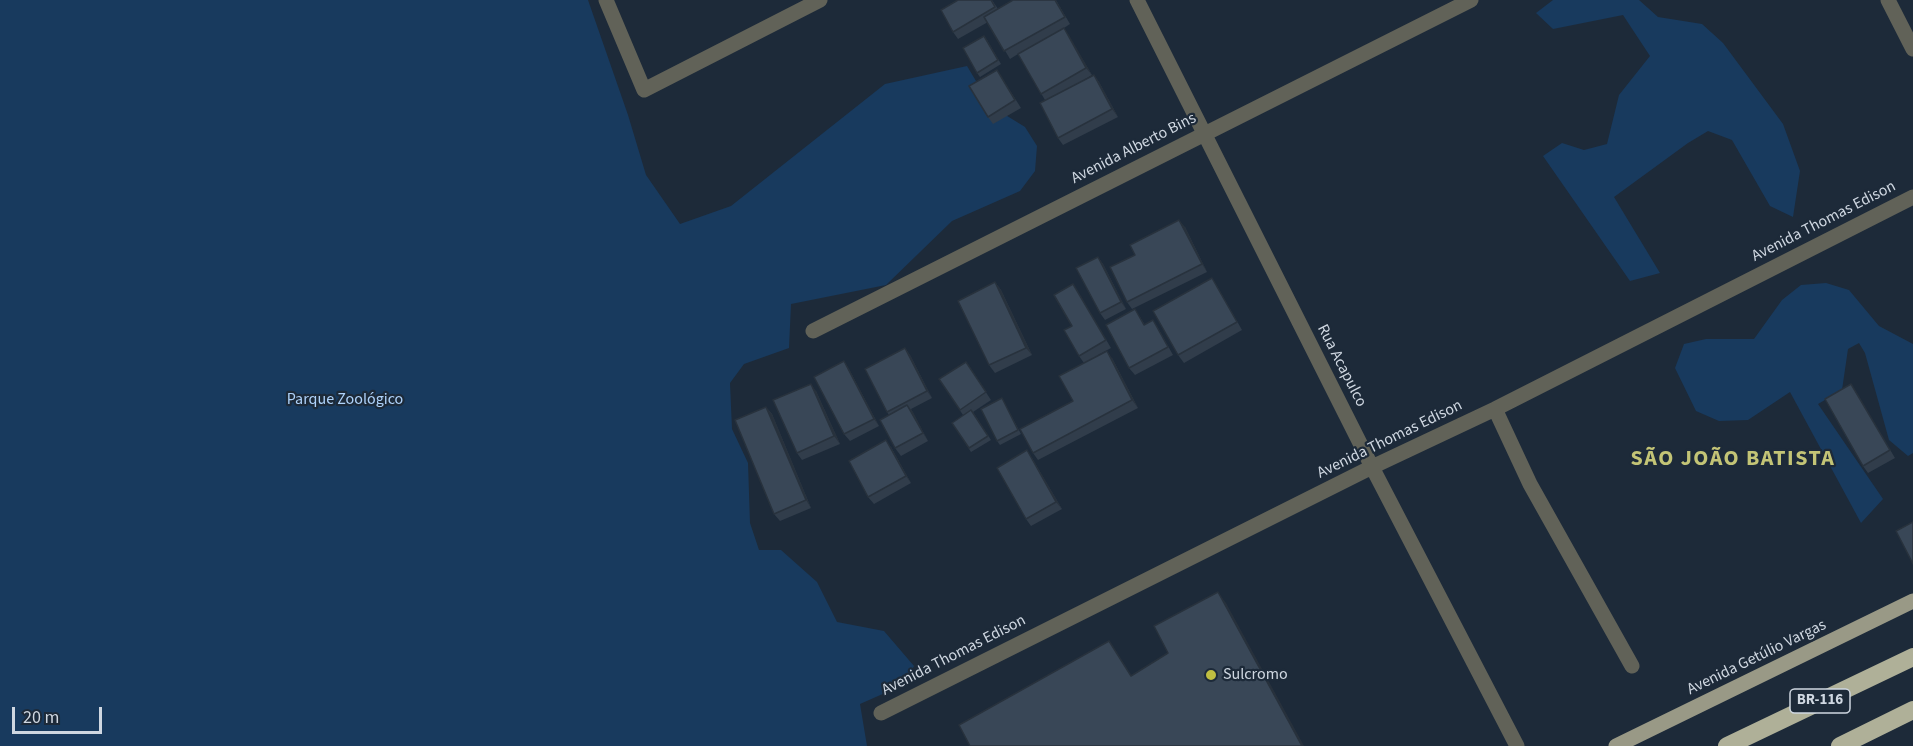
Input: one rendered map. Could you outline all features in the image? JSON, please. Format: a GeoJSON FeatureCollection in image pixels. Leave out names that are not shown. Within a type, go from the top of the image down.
{"type":"FeatureCollection","features":[{"type":"Feature","properties":{"kind":"highway","name":"BR-116"},"geometry":{"type":"LineString","coordinates":[[1727,746],[1913,657]]}},
{"type":"Feature","properties":{"kind":"highway"},"geometry":{"type":"LineString","coordinates":[[1840,746],[1913,710]]}},
{"type":"Feature","properties":{"kind":"main road","name":"Avenida Getúlio Vargas"},"geometry":{"type":"LineString","coordinates":[[1617,746],[1913,601]]}},
{"type":"Feature","properties":{"kind":"street"},"geometry":{"type":"LineString","coordinates":[[606,0],[644,90],[820,0]]}},
{"type":"Feature","properties":{"kind":"street","name":"Rua Acapulco"},"geometry":{"type":"LineString","coordinates":[[1137,0],[1372,467],[1517,746]]}},
{"type":"Feature","properties":{"kind":"street","name":"Avenida Alberto Bins"},"geometry":{"type":"LineString","coordinates":[[813,330],[1471,0]]}},
{"type":"Feature","properties":{"kind":"street"},"geometry":{"type":"LineString","coordinates":[[1888,0],[1913,50]]}},
{"type":"Feature","properties":{"kind":"street","name":"Avenida Thomas Edison"},"geometry":{"type":"LineString","coordinates":[[881,713],[1372,467],[1495,409],[1913,197]]}},
{"type":"Feature","properties":{"kind":"street"},"geometry":{"type":"LineString","coordinates":[[1495,409],[1530,484],[1632,666]]}},
{"type":"Feature","properties":{"kind":"green space","name":"Parque Zoológico"},"geometry":{"type":"Polygon","coordinates":[[[0,0],[588,0],[646,175],[680,224],[731,206],[885,84],[967,66],[991,106],[1025,127],[1037,146],[1035,171],[1020,191],[952,221],[886,285],[791,304],[789,348],[744,364],[730,383],[732,429],[748,463],[750,523],[759,550],[781,550],[817,582],[837,622],[884,631],[914,666],[903,685],[860,704],[867,746],[0,746],[0,0]]]}},
{"type":"Feature","properties":{"kind":"green space"},"geometry":{"type":"Polygon","coordinates":[[[1553,0],[1639,0],[1658,17],[1702,24],[1723,43],[1783,124],[1800,171],[1793,217],[1770,206],[1732,140],[1708,131],[1614,197],[1660,273],[1630,281],[1543,156],[1562,143],[1584,150],[1607,144],[1619,95],[1650,56],[1623,15],[1553,29],[1536,13],[1553,0]]]}},
{"type":"Feature","properties":{"kind":"green space"},"geometry":{"type":"Polygon","coordinates":[[[1826,283],[1849,290],[1879,326],[1913,344],[1913,453],[1908,456],[1889,440],[1865,353],[1859,343],[1848,349],[1842,390],[1818,404],[1883,499],[1861,523],[1790,392],[1748,420],[1719,421],[1696,411],[1675,368],[1684,344],[1706,339],[1754,339],[1782,300],[1801,285],[1826,283]]]}},
{"type":"Feature","properties":{"kind":"building"},"geometry":{"type":"Polygon","coordinates":[[[958,0],[991,0],[995,7],[953,32],[941,10],[958,0]]]}},
{"type":"Feature","properties":{"kind":"building"},"geometry":{"type":"Polygon","coordinates":[[[1013,0],[1055,0],[1065,17],[1004,51],[984,17],[1013,0]]]}},
{"type":"Feature","properties":{"kind":"building"},"geometry":{"type":"Polygon","coordinates":[[[1064,28],[1086,68],[1041,94],[1018,54],[1064,28]]]}},
{"type":"Feature","properties":{"kind":"building"},"geometry":{"type":"Polygon","coordinates":[[[984,36],[998,60],[977,73],[963,48],[984,36]]]}},
{"type":"Feature","properties":{"kind":"building"},"geometry":{"type":"Polygon","coordinates":[[[997,70],[1015,100],[988,117],[969,86],[997,70]]]}},
{"type":"Feature","properties":{"kind":"building"},"geometry":{"type":"Polygon","coordinates":[[[1094,75],[1112,109],[1058,138],[1040,103],[1094,75]]]}},
{"type":"Feature","properties":{"kind":"building"},"geometry":{"type":"Polygon","coordinates":[[[1179,220],[1202,264],[1127,302],[1110,267],[1135,255],[1130,245],[1179,220]]]}},
{"type":"Feature","properties":{"kind":"building"},"geometry":{"type":"Polygon","coordinates":[[[1098,257],[1121,302],[1100,313],[1076,268],[1098,257]]]}},
{"type":"Feature","properties":{"kind":"building"},"geometry":{"type":"Polygon","coordinates":[[[1212,278],[1237,322],[1178,355],[1153,311],[1212,278]]]}},
{"type":"Feature","properties":{"kind":"building"},"geometry":{"type":"Polygon","coordinates":[[[995,282],[1026,348],[989,365],[958,301],[995,282]]]}},
{"type":"Feature","properties":{"kind":"building"},"geometry":{"type":"Polygon","coordinates":[[[1073,284],[1106,340],[1079,356],[1064,330],[1072,326],[1054,295],[1073,284]]]}},
{"type":"Feature","properties":{"kind":"building"},"geometry":{"type":"Polygon","coordinates":[[[1135,309],[1144,325],[1153,320],[1168,347],[1129,368],[1106,325],[1135,309]]]}},
{"type":"Feature","properties":{"kind":"building"},"geometry":{"type":"Polygon","coordinates":[[[905,348],[927,391],[887,412],[865,369],[905,348]]]}},
{"type":"Feature","properties":{"kind":"building"},"geometry":{"type":"Polygon","coordinates":[[[1107,351],[1132,400],[1033,453],[1020,429],[1073,401],[1059,376],[1107,351]]]}},
{"type":"Feature","properties":{"kind":"building"},"geometry":{"type":"Polygon","coordinates":[[[844,361],[874,419],[844,434],[814,377],[844,361]]]}},
{"type":"Feature","properties":{"kind":"building"},"geometry":{"type":"Polygon","coordinates":[[[966,362],[986,392],[960,410],[939,379],[966,362]]]}},
{"type":"Feature","properties":{"kind":"building"},"geometry":{"type":"Polygon","coordinates":[[[811,384],[834,436],[797,453],[773,400],[811,384]]]}},
{"type":"Feature","properties":{"kind":"building"},"geometry":{"type":"Polygon","coordinates":[[[1851,384],[1890,450],[1863,466],[1825,399],[1851,384]]]}},
{"type":"Feature","properties":{"kind":"building"},"geometry":{"type":"Polygon","coordinates":[[[1002,398],[1018,430],[997,441],[981,409],[1002,398]]]}},
{"type":"Feature","properties":{"kind":"building"},"geometry":{"type":"Polygon","coordinates":[[[907,405],[923,433],[895,448],[880,420],[907,405]]]}},
{"type":"Feature","properties":{"kind":"building"},"geometry":{"type":"Polygon","coordinates":[[[766,407],[806,500],[774,514],[735,420],[766,407]]]}},
{"type":"Feature","properties":{"kind":"building"},"geometry":{"type":"Polygon","coordinates":[[[971,410],[988,436],[969,448],[952,423],[971,410]]]}},
{"type":"Feature","properties":{"kind":"building"},"geometry":{"type":"Polygon","coordinates":[[[886,440],[906,476],[868,497],[849,461],[886,440]]]}},
{"type":"Feature","properties":{"kind":"building"},"geometry":{"type":"Polygon","coordinates":[[[1027,450],[1056,502],[1026,519],[997,468],[1027,450]]]}},
{"type":"Feature","properties":{"kind":"building"},"geometry":{"type":"Polygon","coordinates":[[[1913,522],[1913,564],[1896,531],[1913,522]]]}},
{"type":"Feature","properties":{"kind":"building","name":"Sulcromo"},"geometry":{"type":"Polygon","coordinates":[[[1218,592],[1302,746],[970,746],[959,725],[1109,641],[1131,676],[1168,653],[1154,626],[1218,592]]]}},
{"type":"Feature","properties":{"kind":"place","name":"Sulcromo"},"geometry":{"type":"Point","coordinates":[1211,675]}},
{"type":"Feature","properties":{"kind":"district","name":"SÃO JOÃO BATISTA"},"geometry":{"type":"Point","coordinates":[1733,460]}}]}
